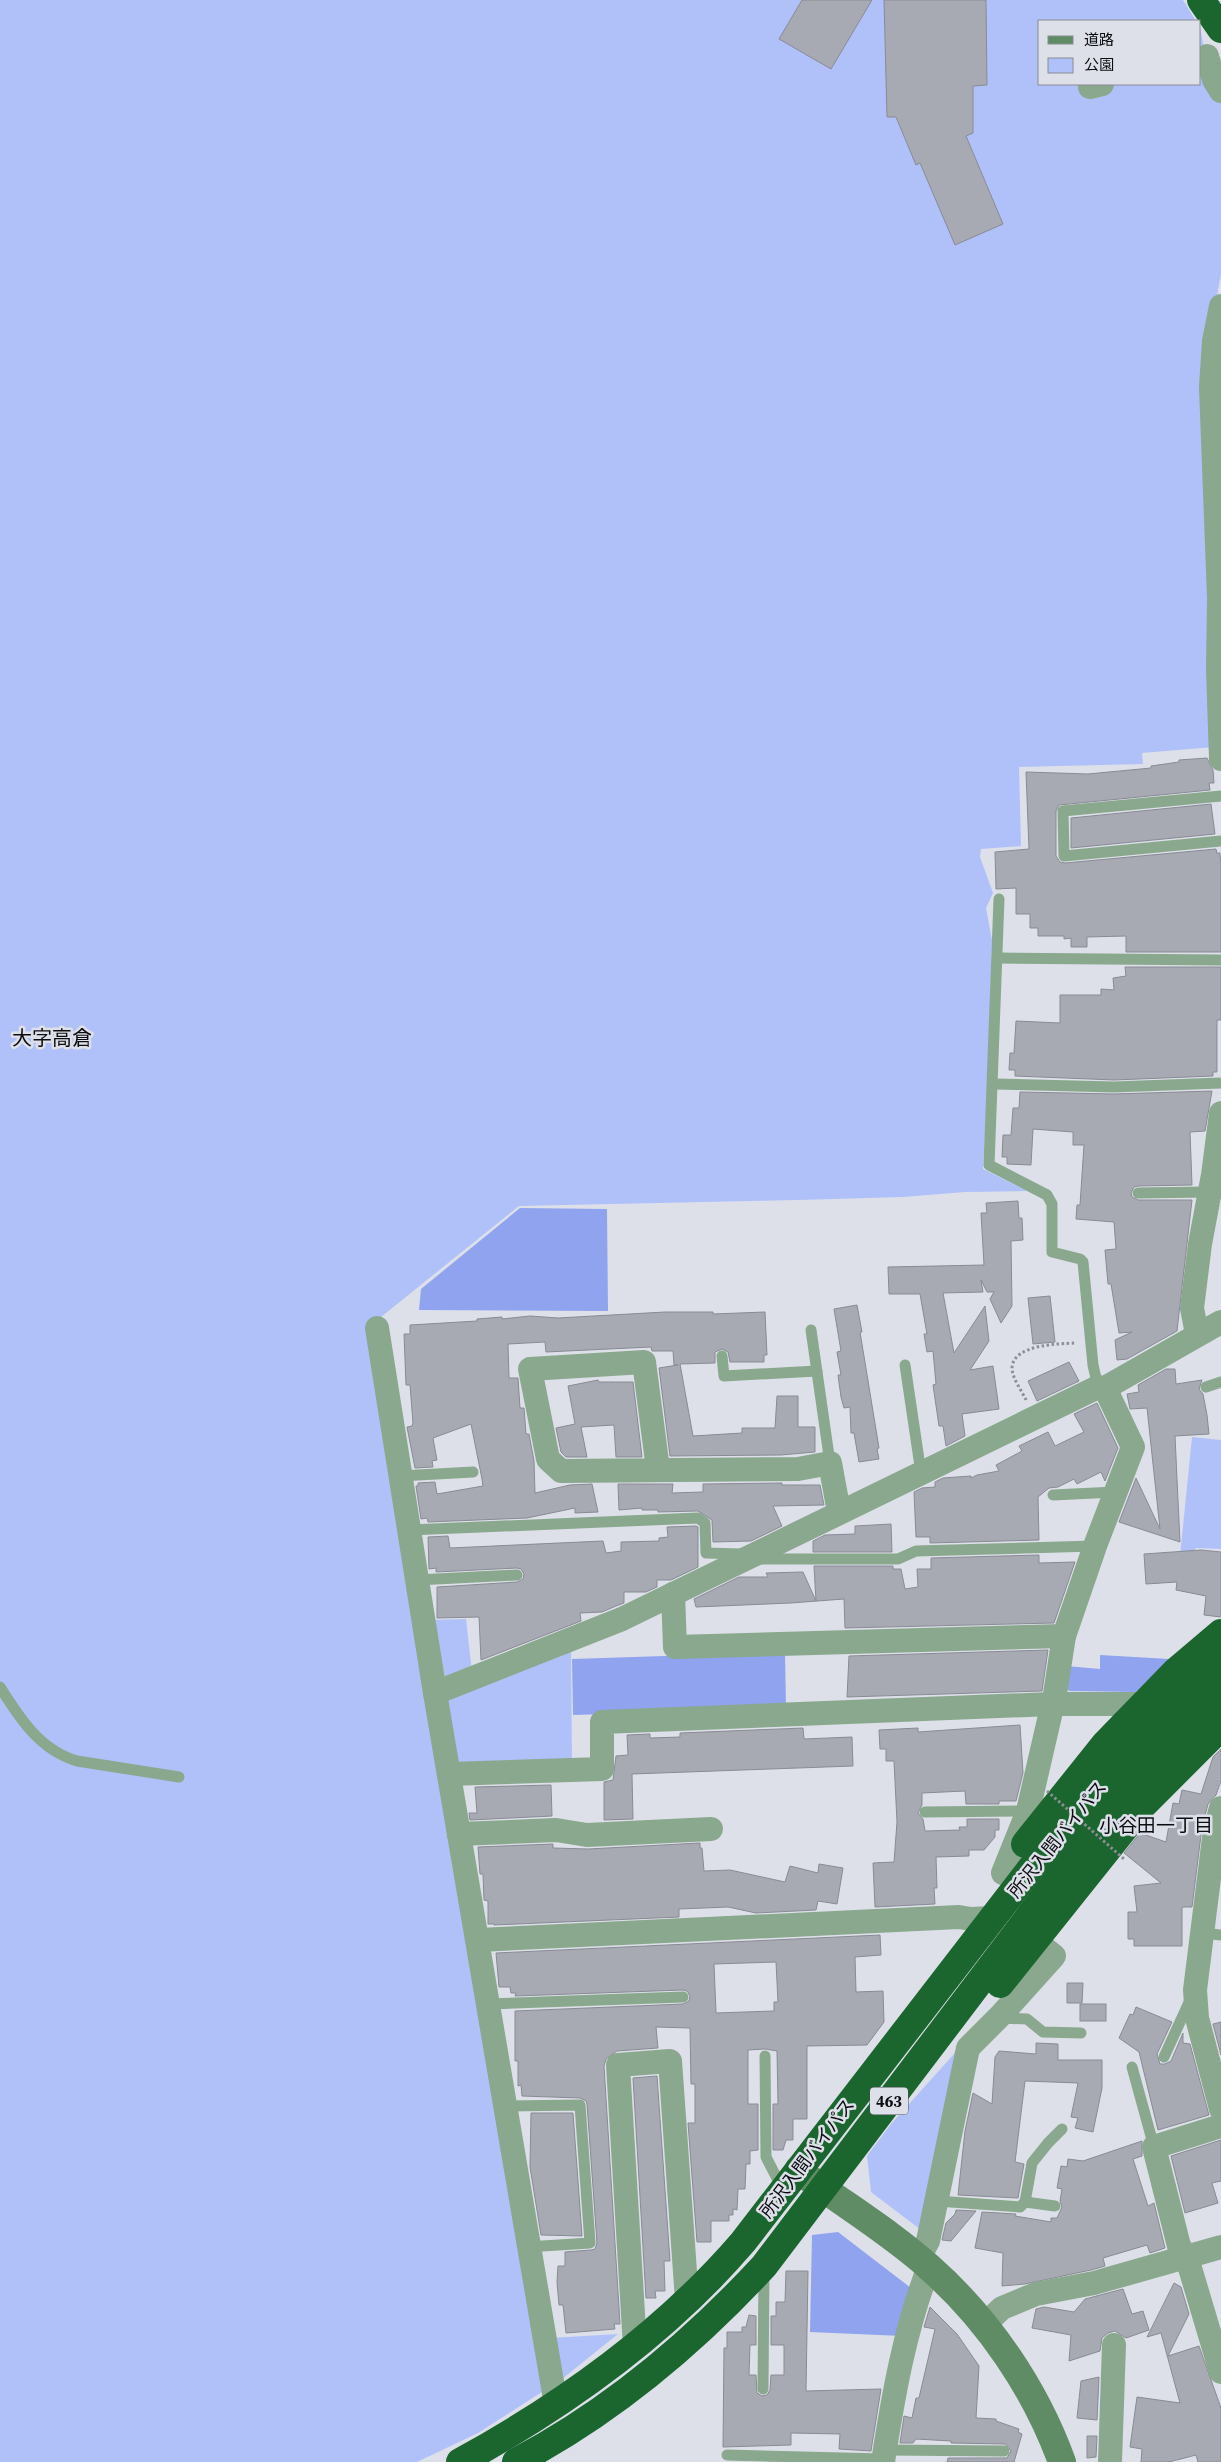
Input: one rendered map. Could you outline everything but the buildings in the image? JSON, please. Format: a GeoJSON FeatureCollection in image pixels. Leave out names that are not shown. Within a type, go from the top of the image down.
{"type":"FeatureCollection","features":[{"type":"Feature","properties":{"kind":"highway"},"geometry":{"type":"LineString","coordinates":[[1201,0],[1221,29]]}},
{"type":"Feature","properties":{"kind":"highway","name":"463"},"geometry":{"type":"LineString","coordinates":[[981,1919],[1003,1874],[1098,1751],[1142,1704],[1221,1633]]}},
{"type":"Feature","properties":{"kind":"highway","name":"所沢入間バイパス"},"geometry":{"type":"LineString","coordinates":[[460,2462],[511,2434],[636,2347],[714,2276],[880,2062],[981,1919],[1168,1710],[1221,1663]]}},
{"type":"Feature","properties":{"kind":"highway","name":"所沢入間バイパス"},"geometry":{"type":"LineString","coordinates":[[516,2462],[625,2395],[723,2309],[764,2266],[1097,1826],[1161,1752],[1221,1696]]}},
{"type":"Feature","properties":{"kind":"highway"},"geometry":{"type":"LineString","coordinates":[[972,1993],[997,1987],[1144,1805],[1221,1727]]}},
{"type":"Feature","properties":{"kind":"street"},"geometry":{"type":"LineString","coordinates":[[1209,55],[1214,80],[1221,91]]}},
{"type":"Feature","properties":{"kind":"street"},"geometry":{"type":"LineString","coordinates":[[1221,306],[1214,342],[1211,387],[1220,598],[1218,669],[1221,759]]}},
{"type":"Feature","properties":{"kind":"street"},"geometry":{"type":"LineString","coordinates":[[1198,1334],[1192,1308],[1200,1244],[1210,1192],[1221,1113]]}},
{"type":"Feature","properties":{"kind":"street"},"geometry":{"type":"LineString","coordinates":[[435,1694],[622,1620],[839,1512],[1101,1388],[1221,1322]]}},
{"type":"Feature","properties":{"kind":"street"},"geometry":{"type":"LineString","coordinates":[[378,1328],[435,1694],[489,2004],[527,2246],[556,2404]]}},
{"type":"Feature","properties":{"kind":"street"},"geometry":{"type":"LineString","coordinates":[[658,1469],[644,1362],[530,1369],[548,1460],[561,1471],[798,1469],[830,1463],[839,1512]]}},
{"type":"Feature","properties":{"kind":"street"},"geometry":{"type":"LineString","coordinates":[[1003,1874],[1028,1811],[1052,1704],[1064,1636],[1095,1546],[1133,1446],[1101,1388]]}},
{"type":"Feature","properties":{"kind":"street"},"geometry":{"type":"LineString","coordinates":[[673,1594],[675,1647],[1064,1636]]}},
{"type":"Feature","properties":{"kind":"street"},"geometry":{"type":"LineString","coordinates":[[449,1774],[602,1769],[602,1722],[1052,1704],[1142,1704]]}},
{"type":"Feature","properties":{"kind":"street"},"geometry":{"type":"LineString","coordinates":[[1221,1808],[1215,1830],[1217,1859],[1212,1934],[1195,1990],[1197,2018],[1221,2109]]}},
{"type":"Feature","properties":{"kind":"street"},"geometry":{"type":"LineString","coordinates":[[459,1834],[556,1830],[587,1835],[711,1829]]}},
{"type":"Feature","properties":{"kind":"street"},"geometry":{"type":"LineString","coordinates":[[478,1940],[959,1917],[981,1919]]}},
{"type":"Feature","properties":{"kind":"street"},"geometry":{"type":"LineString","coordinates":[[884,2457],[968,2048],[1054,1956],[1035,1941]]}},
{"type":"Feature","properties":{"kind":"street"},"geometry":{"type":"LineString","coordinates":[[636,2347],[618,2065],[670,2060],[687,2300]]}},
{"type":"Feature","properties":{"kind":"street"},"geometry":{"type":"LineString","coordinates":[[1220,2361],[1187,2258],[1179,2246],[1154,2147],[1221,2126]]}},
{"type":"Feature","properties":{"kind":"street"},"geometry":{"type":"LineString","coordinates":[[790,2180],[822,2189],[924,2262],[960,2296],[984,2325],[1031,2393],[1051,2431],[1062,2462]]}},
{"type":"Feature","properties":{"kind":"street"},"geometry":{"type":"LineString","coordinates":[[984,2325],[1002,2308],[1036,2294],[1094,2283],[1221,2247]]}},
{"type":"Feature","properties":{"kind":"street"},"geometry":{"type":"LineString","coordinates":[[1110,2462],[1114,2344]]}},
{"type":"Feature","properties":{"kind":"lane"},"geometry":{"type":"LineString","coordinates":[[1221,796],[1063,811],[1064,856],[1221,841]]}},
{"type":"Feature","properties":{"kind":"lane"},"geometry":{"type":"LineString","coordinates":[[999,899],[989,1166],[1047,1195],[1050,1199],[1052,1252],[1076,1257],[1083,1262],[1091,1341],[1101,1388]]}},
{"type":"Feature","properties":{"kind":"lane"},"geometry":{"type":"LineString","coordinates":[[998,958],[1221,960]]}},
{"type":"Feature","properties":{"kind":"lane"},"geometry":{"type":"LineString","coordinates":[[993,1084],[1114,1087],[1221,1083]]}},
{"type":"Feature","properties":{"kind":"lane"},"geometry":{"type":"LineString","coordinates":[[1138,1193],[1210,1192]]}},
{"type":"Feature","properties":{"kind":"lane"},"geometry":{"type":"LineString","coordinates":[[811,1330],[830,1463]]}},
{"type":"Feature","properties":{"kind":"lane"},"geometry":{"type":"LineString","coordinates":[[722,1356],[724,1376],[817,1371]]}},
{"type":"Feature","properties":{"kind":"lane"},"geometry":{"type":"LineString","coordinates":[[905,1365],[921,1473]]}},
{"type":"Feature","properties":{"kind":"lane"},"geometry":{"type":"LineString","coordinates":[[1206,1387],[1221,1382]]}},
{"type":"Feature","properties":{"kind":"lane"},"geometry":{"type":"LineString","coordinates":[[400,1476],[473,1472]]}},
{"type":"Feature","properties":{"kind":"lane"},"geometry":{"type":"LineString","coordinates":[[1053,1495],[1115,1492]]}},
{"type":"Feature","properties":{"kind":"lane"},"geometry":{"type":"LineString","coordinates":[[409,1530],[698,1518],[705,1523],[706,1553],[741,1554],[745,1559],[898,1559],[916,1551],[1095,1546]]}},
{"type":"Feature","properties":{"kind":"lane"},"geometry":{"type":"LineString","coordinates":[[417,1580],[517,1575]]}},
{"type":"Feature","properties":{"kind":"lane"},"geometry":{"type":"LineString","coordinates":[[0,1687],[28,1730],[64,1757],[95,1764],[179,1777]]}},
{"type":"Feature","properties":{"kind":"lane"},"geometry":{"type":"LineString","coordinates":[[926,1812],[1028,1811]]}},
{"type":"Feature","properties":{"kind":"lane"},"geometry":{"type":"LineString","coordinates":[[1164,2058],[1195,1990]]}},
{"type":"Feature","properties":{"kind":"lane"},"geometry":{"type":"LineString","coordinates":[[489,2004],[683,1998]]}},
{"type":"Feature","properties":{"kind":"lane"},"geometry":{"type":"LineString","coordinates":[[998,2018],[1027,2019],[1043,2032],[1080,2033]]}},
{"type":"Feature","properties":{"kind":"lane"},"geometry":{"type":"LineString","coordinates":[[765,2056],[766,2157],[790,2180]]}},
{"type":"Feature","properties":{"kind":"lane"},"geometry":{"type":"LineString","coordinates":[[1132,2067],[1154,2147]]}},
{"type":"Feature","properties":{"kind":"lane"},"geometry":{"type":"LineString","coordinates":[[506,2106],[580,2105],[590,2243],[527,2246]]}},
{"type":"Feature","properties":{"kind":"lane"},"geometry":{"type":"LineString","coordinates":[[937,2201],[1020,2208],[1025,2202],[1032,2163],[1062,2129]]}},
{"type":"Feature","properties":{"kind":"lane"},"geometry":{"type":"LineString","coordinates":[[1025,2202],[1055,2206]]}},
{"type":"Feature","properties":{"kind":"lane"},"geometry":{"type":"LineString","coordinates":[[763,2389],[764,2266]]}},
{"type":"Feature","properties":{"kind":"lane"},"geometry":{"type":"LineString","coordinates":[[727,2455],[884,2457],[1004,2451]]}},
{"type":"Feature","properties":{"kind":"path"},"geometry":{"type":"LineString","coordinates":[[1036,1419],[1012,1371],[1016,1358],[1026,1351],[1041,1346],[1091,1341]]}},
{"type":"Feature","properties":{"kind":"path"},"geometry":{"type":"LineString","coordinates":[[1047,1791],[1124,1859]]}},
{"type":"Feature","properties":{"kind":"green space"},"geometry":{"type":"Polygon","coordinates":[[[0,0],[1183,0],[1195,20],[1038,20],[1038,85],[1201,85],[1201,32],[1210,81],[1221,101],[1221,275],[1208,340],[1214,747],[1142,753],[1143,764],[1019,767],[1021,846],[981,849],[980,857],[993,893],[986,908],[992,940],[988,1082],[983,1169],[1027,1191],[965,1192],[903,1197],[519,1206],[371,1325],[545,2390],[478,2433],[417,2462],[0,2462],[0,0]]]}},
{"type":"Feature","properties":{"kind":"green space"},"geometry":{"type":"Polygon","coordinates":[[[1192,1437],[1221,1440],[1221,1549],[1196,1548],[1178,1576],[1192,1437]]]}},
{"type":"Feature","properties":{"kind":"green space"},"geometry":{"type":"Polygon","coordinates":[[[466,1619],[472,1672],[446,1683],[435,1672],[427,1620],[466,1619]]]}},
{"type":"Feature","properties":{"kind":"green space"},"geometry":{"type":"Polygon","coordinates":[[[571,1647],[572,1764],[464,1767],[452,1758],[443,1706],[450,1696],[571,1647]]]}},
{"type":"Feature","properties":{"kind":"green space"},"geometry":{"type":"Polygon","coordinates":[[[963,2044],[925,2233],[871,2192],[867,2156],[891,2124],[963,2044]]]}},
{"type":"Feature","properties":{"kind":"green space"},"geometry":{"type":"Polygon","coordinates":[[[618,2334],[557,2383],[550,2338],[618,2334]]]}},
{"type":"Feature","properties":{"kind":"shaded area"},"geometry":{"type":"Polygon","coordinates":[[[520,1208],[607,1209],[608,1311],[419,1310],[421,1289],[520,1208]]]}},
{"type":"Feature","properties":{"kind":"shaded area"},"geometry":{"type":"Polygon","coordinates":[[[785,1652],[786,1709],[573,1715],[572,1659],[785,1652]]]}},
{"type":"Feature","properties":{"kind":"shaded area"},"geometry":{"type":"Polygon","coordinates":[[[1100,1655],[1169,1659],[1136,1692],[1069,1691],[1063,1683],[1066,1666],[1100,1669],[1100,1655]]]}},
{"type":"Feature","properties":{"kind":"shaded area"},"geometry":{"type":"Polygon","coordinates":[[[838,2232],[911,2288],[902,2336],[810,2332],[812,2235],[838,2232]]]}},
{"type":"Feature","properties":{"kind":"district","name":"大字高倉"},"geometry":{"type":"Point","coordinates":[52,1038]}},
{"type":"Feature","properties":{"kind":"district","name":"小谷田一丁目"},"geometry":{"type":"Point","coordinates":[1156,1825]}}]}
